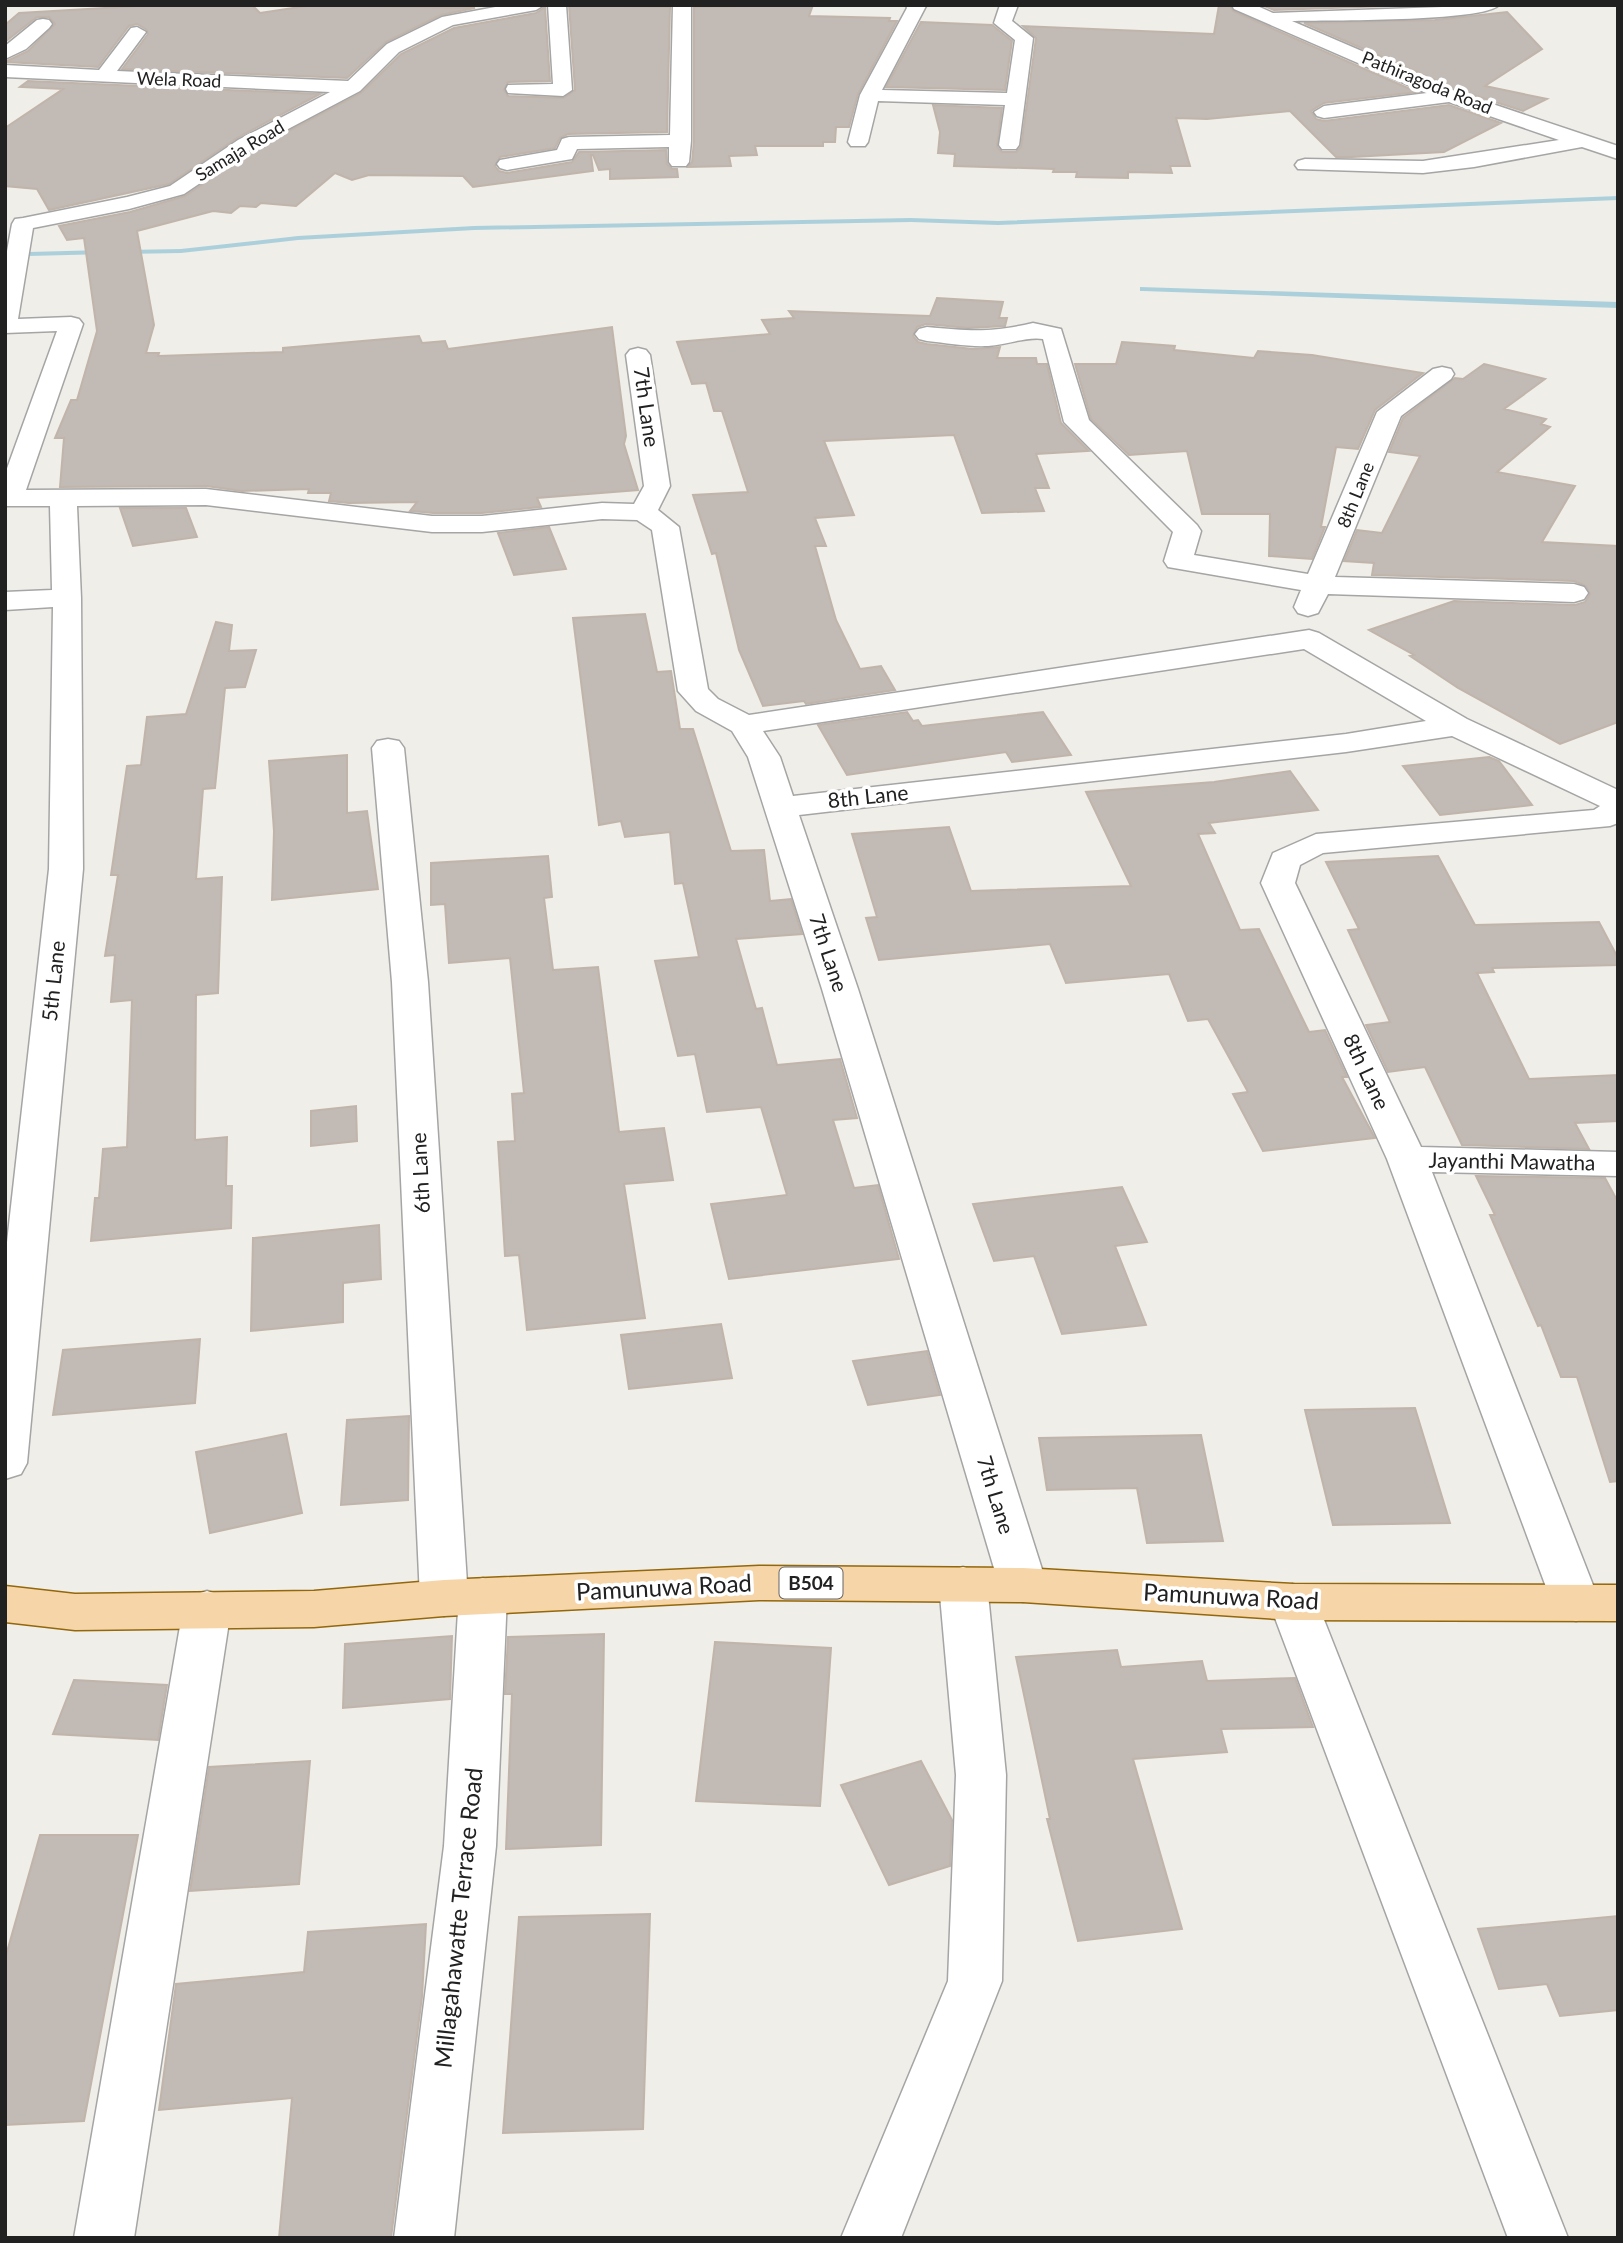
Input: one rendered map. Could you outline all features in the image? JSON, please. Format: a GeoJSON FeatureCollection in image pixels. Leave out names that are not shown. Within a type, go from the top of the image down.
{"type":"FeatureCollection","features":[{"type":"Feature","properties":{"kind":"main road","name":"Pamunuwa Road"},"geometry":{"type":"LineString","coordinates":[[5,1604],[75,1612],[314,1609],[463,1597],[759,1583],[1023,1585],[1293,1602],[1597,1603]]}},
{"type":"Feature","properties":{"kind":"street","name":"Samaja Road"},"geometry":{"type":"LineString","coordinates":[[8,498],[71,324],[5,326],[23,224],[129,203],[177,190],[245,144],[353,87],[393,48],[449,21],[536,5]]}},
{"type":"Feature","properties":{"kind":"street"},"geometry":{"type":"LineString","coordinates":[[507,164],[565,155],[569,143],[556,5]]}},
{"type":"Feature","properties":{"kind":"street"},"geometry":{"type":"LineString","coordinates":[[679,162],[682,5]]}},
{"type":"Feature","properties":{"kind":"street"},"geometry":{"type":"LineString","coordinates":[[858,142],[870,95],[917,6],[914,5]]}},
{"type":"Feature","properties":{"kind":"street"},"geometry":{"type":"LineString","coordinates":[[1009,5],[1003,23],[1024,38],[1013,99],[1009,145]]}},
{"type":"Feature","properties":{"kind":"street","name":"Pathiragoda Road"},"geometry":{"type":"LineString","coordinates":[[1240,5],[1450,96],[1618,153]]}},
{"type":"Feature","properties":{"kind":"street"},"geometry":{"type":"LineString","coordinates":[[1271,17],[1435,12],[1491,5]]}},
{"type":"Feature","properties":{"kind":"street"},"geometry":{"type":"LineString","coordinates":[[5,54],[20,45],[43,24]]}},
{"type":"Feature","properties":{"kind":"street"},"geometry":{"type":"LineString","coordinates":[[103,77],[137,33]]}},
{"type":"Feature","properties":{"kind":"street","name":"Wela Road"},"geometry":{"type":"LineString","coordinates":[[5,71],[353,87]]}},
{"type":"Feature","properties":{"kind":"street"},"geometry":{"type":"LineString","coordinates":[[5,83],[25,74]]}},
{"type":"Feature","properties":{"kind":"street"},"geometry":{"type":"LineString","coordinates":[[515,89],[565,106]]}},
{"type":"Feature","properties":{"kind":"street"},"geometry":{"type":"LineString","coordinates":[[870,95],[1013,99]]}},
{"type":"Feature","properties":{"kind":"street"},"geometry":{"type":"LineString","coordinates":[[1324,112],[1450,96]]}},
{"type":"Feature","properties":{"kind":"street"},"geometry":{"type":"LineString","coordinates":[[569,143],[681,141]]}},
{"type":"Feature","properties":{"kind":"street"},"geometry":{"type":"LineString","coordinates":[[1306,165],[1423,167],[1474,161],[1585,141]]}},
{"type":"Feature","properties":{"kind":"street"},"geometry":{"type":"LineString","coordinates":[[927,334],[985,339],[1012,337],[1033,330],[1053,334],[1077,422],[1187,531],[1178,561],[1319,585],[1574,593]]}},
{"type":"Feature","properties":{"kind":"street","name":"7th Lane"},"geometry":{"type":"LineString","coordinates":[[638,355],[657,486],[643,512]]}},
{"type":"Feature","properties":{"kind":"street","name":"8th Lane"},"geometry":{"type":"LineString","coordinates":[[1443,374],[1390,412],[1319,585],[1303,617],[1309,639],[1456,726],[1611,799],[1618,809],[1598,819],[1317,844],[1285,860],[1278,883],[1407,1159],[1597,1603]]}},
{"type":"Feature","properties":{"kind":"street","name":"5th Lane"},"geometry":{"type":"LineString","coordinates":[[5,1463],[66,869],[67,598],[63,497]]}},
{"type":"Feature","properties":{"kind":"street"},"geometry":{"type":"LineString","coordinates":[[8,498],[205,497],[432,524],[482,524],[603,511],[643,512],[665,527],[693,691],[706,705],[744,725],[1309,639]]}},
{"type":"Feature","properties":{"kind":"street"},"geometry":{"type":"LineString","coordinates":[[5,601],[67,598]]}},
{"type":"Feature","properties":{"kind":"street","name":"7th Lane"},"geometry":{"type":"LineString","coordinates":[[744,725],[764,757],[840,989],[1023,1585]]}},
{"type":"Feature","properties":{"kind":"street","name":"8th Lane"},"geometry":{"type":"LineString","coordinates":[[780,807],[1346,743],[1456,726]]}},
{"type":"Feature","properties":{"kind":"street","name":"6th Lane"},"geometry":{"type":"LineString","coordinates":[[388,748],[463,1597]]}},
{"type":"Feature","properties":{"kind":"street","name":"Jayanthi Mawatha"},"geometry":{"type":"LineString","coordinates":[[1407,1159],[1618,1164]]}},
{"type":"Feature","properties":{"kind":"street"},"geometry":{"type":"LineString","coordinates":[[871,2238],[975,1981],[981,1775],[963,1584]]}},
{"type":"Feature","properties":{"kind":"street","name":"Millagahawatte Terrace Road"},"geometry":{"type":"LineString","coordinates":[[424,2238],[470,1846],[463,1597]]}},
{"type":"Feature","properties":{"kind":"street"},"geometry":{"type":"LineString","coordinates":[[1293,1602],[1538,2238]]}},
{"type":"Feature","properties":{"kind":"street"},"geometry":{"type":"LineString","coordinates":[[104,2238],[207,1609]]}},
{"type":"Feature","properties":{"kind":"building"},"geometry":{"type":"Polygon","coordinates":[[[156,5],[252,5],[260,13],[313,5],[475,8],[441,15],[386,42],[347,78],[122,69],[148,34],[147,30],[137,24],[129,26],[98,67],[5,62],[28,51],[55,24],[49,17],[37,17],[5,42],[5,25],[19,13],[156,5]]]}},
{"type":"Feature","properties":{"kind":"building"},"geometry":{"type":"Polygon","coordinates":[[[569,5],[670,7],[667,132],[568,134],[560,138],[555,148],[500,157],[495,166],[499,171],[507,173],[572,162],[579,152],[666,150],[667,164],[672,169],[677,169],[678,177],[610,179],[610,169],[599,170],[593,155],[593,171],[473,187],[463,176],[369,175],[352,180],[335,173],[296,206],[261,203],[256,207],[240,206],[231,213],[213,211],[137,231],[154,325],[146,353],[159,353],[158,356],[283,352],[283,348],[419,336],[422,343],[445,341],[448,349],[612,327],[626,436],[624,444],[638,490],[537,498],[541,507],[482,513],[433,513],[410,511],[417,502],[329,501],[331,493],[308,493],[309,489],[242,491],[206,486],[60,487],[64,438],[55,438],[71,400],[77,400],[97,331],[84,238],[67,240],[59,226],[130,212],[185,196],[253,150],[361,93],[401,54],[454,28],[536,13],[545,7],[550,81],[508,82],[504,90],[508,96],[564,98],[575,90],[569,5]]]}},
{"type":"Feature","properties":{"kind":"building"},"geometry":{"type":"Polygon","coordinates":[[[813,5],[809,16],[890,18],[889,21],[897,21],[858,94],[849,127],[836,127],[835,142],[823,142],[823,146],[755,146],[757,155],[729,156],[731,166],[688,167],[692,162],[694,141],[694,7],[813,5]]]}},
{"type":"Feature","properties":{"kind":"building"},"geometry":{"type":"Polygon","coordinates":[[[1219,5],[1230,5],[1233,11],[1417,92],[1324,103],[1311,111],[1316,119],[1324,121],[1449,105],[1501,123],[1444,152],[1336,157],[1290,111],[1207,119],[1176,118],[1190,166],[1170,166],[1172,173],[1128,172],[1128,178],[1076,177],[1077,172],[1053,172],[1054,169],[954,166],[955,154],[938,153],[940,132],[933,105],[1002,108],[997,147],[1002,152],[1016,152],[1021,147],[1036,38],[1023,26],[1214,34],[1219,5]]]}},
{"type":"Feature","properties":{"kind":"building"},"geometry":{"type":"Polygon","coordinates":[[[1262,5],[1418,5],[1274,10],[1262,5]]]}},
{"type":"Feature","properties":{"kind":"building"},"geometry":{"type":"Polygon","coordinates":[[[1507,12],[1542,49],[1485,86],[1547,99],[1523,111],[1458,90],[1304,23],[1435,20],[1507,12]]]}},
{"type":"Feature","properties":{"kind":"building"},"geometry":{"type":"Polygon","coordinates":[[[921,22],[992,25],[1012,41],[1005,90],[886,87],[921,22]]]}},
{"type":"Feature","properties":{"kind":"building"},"geometry":{"type":"Polygon","coordinates":[[[28,81],[320,94],[237,138],[169,184],[49,210],[37,189],[5,186],[5,128],[63,89],[20,87],[28,81]]]}},
{"type":"Feature","properties":{"kind":"building"},"geometry":{"type":"Polygon","coordinates":[[[937,298],[1003,302],[999,318],[1007,318],[1005,326],[968,328],[926,324],[917,327],[913,336],[918,342],[973,349],[1000,347],[997,358],[1036,358],[1037,364],[1047,364],[1061,423],[1089,451],[1036,454],[1049,488],[1035,488],[1044,511],[982,513],[954,435],[824,441],[854,515],[815,518],[826,546],[815,546],[836,620],[860,669],[881,666],[895,690],[806,704],[804,701],[763,706],[739,650],[716,553],[712,554],[693,495],[748,492],[722,411],[714,411],[706,383],[692,384],[677,342],[770,334],[762,320],[794,318],[789,311],[930,316],[937,298]]]}},
{"type":"Feature","properties":{"kind":"building"},"geometry":{"type":"Polygon","coordinates":[[[1122,342],[1175,346],[1174,350],[1254,358],[1258,351],[1312,355],[1423,373],[1375,410],[1358,449],[1336,447],[1321,527],[1325,527],[1312,559],[1269,556],[1270,514],[1202,514],[1187,451],[1129,455],[1091,419],[1075,364],[1116,364],[1122,342]]]}},
{"type":"Feature","properties":{"kind":"building"},"geometry":{"type":"Polygon","coordinates":[[[1484,364],[1545,379],[1504,409],[1546,419],[1541,424],[1550,427],[1497,472],[1575,486],[1542,542],[1618,546],[1618,722],[1560,744],[1458,688],[1410,656],[1414,655],[1369,630],[1454,601],[1575,605],[1585,602],[1590,594],[1586,586],[1574,581],[1372,575],[1374,563],[1344,561],[1357,530],[1382,533],[1420,456],[1389,452],[1403,418],[1455,378],[1463,379],[1484,364]]]}},
{"type":"Feature","properties":{"kind":"building"},"geometry":{"type":"Polygon","coordinates":[[[120,508],[186,508],[197,537],[133,546],[120,508]]]}},
{"type":"Feature","properties":{"kind":"building"},"geometry":{"type":"Polygon","coordinates":[[[549,527],[566,569],[514,575],[498,533],[549,527]]]}},
{"type":"Feature","properties":{"kind":"building"},"geometry":{"type":"Polygon","coordinates":[[[645,614],[657,672],[671,671],[680,729],[693,729],[731,851],[764,850],[770,901],[791,899],[802,934],[736,939],[756,1009],[762,1008],[777,1065],[840,1059],[857,1118],[833,1120],[854,1188],[878,1185],[899,1259],[729,1279],[711,1204],[787,1195],[761,1107],[707,1112],[695,1054],[678,1056],[655,961],[699,957],[683,883],[675,884],[670,832],[625,837],[621,821],[599,825],[573,618],[645,614]]]}},
{"type":"Feature","properties":{"kind":"building"},"geometry":{"type":"Polygon","coordinates":[[[216,622],[232,625],[229,651],[256,650],[245,687],[225,688],[215,788],[203,789],[196,879],[222,877],[218,993],[196,995],[195,1140],[227,1137],[226,1186],[232,1186],[231,1228],[91,1241],[95,1198],[99,1198],[103,1149],[127,1147],[132,1000],[111,1002],[115,955],[105,956],[118,875],[111,875],[127,766],[141,765],[147,717],[186,714],[216,622]]]}},
{"type":"Feature","properties":{"kind":"building"},"geometry":{"type":"Polygon","coordinates":[[[907,712],[913,721],[918,720],[922,726],[1043,712],[1071,755],[1012,762],[1006,752],[847,775],[818,725],[907,712]]]}},
{"type":"Feature","properties":{"kind":"building"},"geometry":{"type":"Polygon","coordinates":[[[347,755],[347,813],[367,811],[378,889],[272,900],[274,831],[269,761],[347,755]]]}},
{"type":"Feature","properties":{"kind":"building"},"geometry":{"type":"Polygon","coordinates":[[[1489,757],[1499,761],[1532,805],[1440,815],[1403,766],[1489,757]]]}},
{"type":"Feature","properties":{"kind":"building"},"geometry":{"type":"Polygon","coordinates":[[[1290,771],[1318,810],[1209,823],[1215,833],[1198,834],[1240,930],[1259,929],[1309,1032],[1325,1030],[1347,1077],[1342,1077],[1375,1138],[1263,1151],[1233,1094],[1248,1092],[1208,1019],[1188,1021],[1169,974],[1066,983],[1050,944],[879,960],[866,918],[877,917],[852,834],[949,827],[971,891],[1131,886],[1086,792],[1214,782],[1290,771]]]}},
{"type":"Feature","properties":{"kind":"building"},"geometry":{"type":"Polygon","coordinates":[[[548,856],[552,897],[544,898],[553,970],[598,967],[619,1132],[664,1128],[673,1180],[624,1184],[645,1318],[527,1330],[519,1255],[505,1256],[498,1142],[515,1141],[512,1094],[524,1093],[510,958],[449,963],[445,904],[431,905],[431,863],[548,856]]]}},
{"type":"Feature","properties":{"kind":"building"},"geometry":{"type":"Polygon","coordinates":[[[1438,856],[1475,925],[1599,922],[1618,958],[1618,965],[1492,968],[1494,972],[1477,973],[1529,1079],[1618,1075],[1618,1121],[1575,1123],[1589,1149],[1462,1145],[1425,1067],[1388,1072],[1366,1025],[1390,1022],[1348,930],[1359,929],[1326,862],[1438,856]]]}},
{"type":"Feature","properties":{"kind":"building"},"geometry":{"type":"Polygon","coordinates":[[[356,1106],[357,1141],[311,1146],[311,1111],[356,1106]]]}},
{"type":"Feature","properties":{"kind":"building"},"geometry":{"type":"Polygon","coordinates":[[[1476,1176],[1605,1178],[1618,1202],[1618,1481],[1610,1482],[1577,1377],[1561,1377],[1541,1325],[1538,1326],[1490,1215],[1495,1215],[1476,1176]]]}},
{"type":"Feature","properties":{"kind":"building"},"geometry":{"type":"Polygon","coordinates":[[[1122,1187],[1147,1242],[1115,1246],[1146,1325],[1062,1334],[1034,1256],[994,1261],[973,1204],[1122,1187]]]}},
{"type":"Feature","properties":{"kind":"building"},"geometry":{"type":"Polygon","coordinates":[[[379,1225],[381,1279],[343,1283],[343,1322],[251,1331],[253,1238],[379,1225]]]}},
{"type":"Feature","properties":{"kind":"building"},"geometry":{"type":"Polygon","coordinates":[[[721,1324],[732,1378],[629,1389],[621,1335],[721,1324]]]}},
{"type":"Feature","properties":{"kind":"building"},"geometry":{"type":"Polygon","coordinates":[[[200,1339],[195,1403],[53,1415],[63,1350],[200,1339]]]}},
{"type":"Feature","properties":{"kind":"building"},"geometry":{"type":"Polygon","coordinates":[[[927,1351],[940,1395],[868,1405],[853,1361],[927,1351]]]}},
{"type":"Feature","properties":{"kind":"building"},"geometry":{"type":"Polygon","coordinates":[[[1415,1408],[1450,1523],[1333,1525],[1305,1410],[1415,1408]]]}},
{"type":"Feature","properties":{"kind":"building"},"geometry":{"type":"Polygon","coordinates":[[[409,1416],[408,1500],[341,1505],[347,1420],[409,1416]]]}},
{"type":"Feature","properties":{"kind":"building"},"geometry":{"type":"Polygon","coordinates":[[[286,1434],[302,1513],[210,1533],[196,1452],[286,1434]]]}},
{"type":"Feature","properties":{"kind":"building"},"geometry":{"type":"Polygon","coordinates":[[[1201,1435],[1223,1541],[1147,1543],[1137,1488],[1047,1490],[1039,1438],[1201,1435]]]}},
{"type":"Feature","properties":{"kind":"building"},"geometry":{"type":"Polygon","coordinates":[[[604,1634],[601,1845],[506,1849],[512,1694],[505,1694],[508,1637],[604,1634]]]}},
{"type":"Feature","properties":{"kind":"building"},"geometry":{"type":"Polygon","coordinates":[[[452,1636],[450,1699],[343,1708],[345,1644],[452,1636]]]}},
{"type":"Feature","properties":{"kind":"building"},"geometry":{"type":"Polygon","coordinates":[[[715,1642],[831,1648],[820,1806],[696,1801],[715,1642]]]}},
{"type":"Feature","properties":{"kind":"building"},"geometry":{"type":"Polygon","coordinates":[[[1117,1650],[1121,1667],[1202,1661],[1207,1681],[1295,1678],[1313,1727],[1221,1729],[1227,1752],[1133,1759],[1182,1929],[1078,1941],[1047,1819],[1050,1819],[1016,1657],[1117,1650]]]}},
{"type":"Feature","properties":{"kind":"building"},"geometry":{"type":"Polygon","coordinates":[[[74,1680],[167,1685],[158,1740],[53,1734],[74,1680]]]}},
{"type":"Feature","properties":{"kind":"building"},"geometry":{"type":"Polygon","coordinates":[[[310,1761],[299,1884],[190,1891],[209,1767],[310,1761]]]}},
{"type":"Feature","properties":{"kind":"building"},"geometry":{"type":"Polygon","coordinates":[[[921,1761],[952,1820],[950,1866],[889,1885],[841,1785],[921,1761]]]}},
{"type":"Feature","properties":{"kind":"building"},"geometry":{"type":"Polygon","coordinates":[[[40,1835],[138,1835],[84,2121],[5,2125],[5,1959],[40,1835]]]}},
{"type":"Feature","properties":{"kind":"building"},"geometry":{"type":"Polygon","coordinates":[[[650,1914],[643,2129],[503,2133],[519,1917],[650,1914]]]}},
{"type":"Feature","properties":{"kind":"building"},"geometry":{"type":"Polygon","coordinates":[[[1618,1916],[1618,2010],[1560,2016],[1547,1984],[1499,1989],[1478,1929],[1618,1916]]]}},
{"type":"Feature","properties":{"kind":"building"},"geometry":{"type":"Polygon","coordinates":[[[426,1924],[422,1997],[391,2238],[279,2238],[292,2098],[159,2110],[176,1984],[304,1972],[308,1932],[426,1924]]]}},
{"type":"Feature","properties":{"kind":"waterway"},"geometry":{"type":"LineString","coordinates":[[125,252],[181,251],[298,238],[474,228],[911,220],[998,223],[1618,198]]}},
{"type":"Feature","properties":{"kind":"waterway"},"geometry":{"type":"LineString","coordinates":[[29,254],[104,252]]}},
{"type":"Feature","properties":{"kind":"waterway"},"geometry":{"type":"LineString","coordinates":[[1143,289],[1618,305]]}}]}
